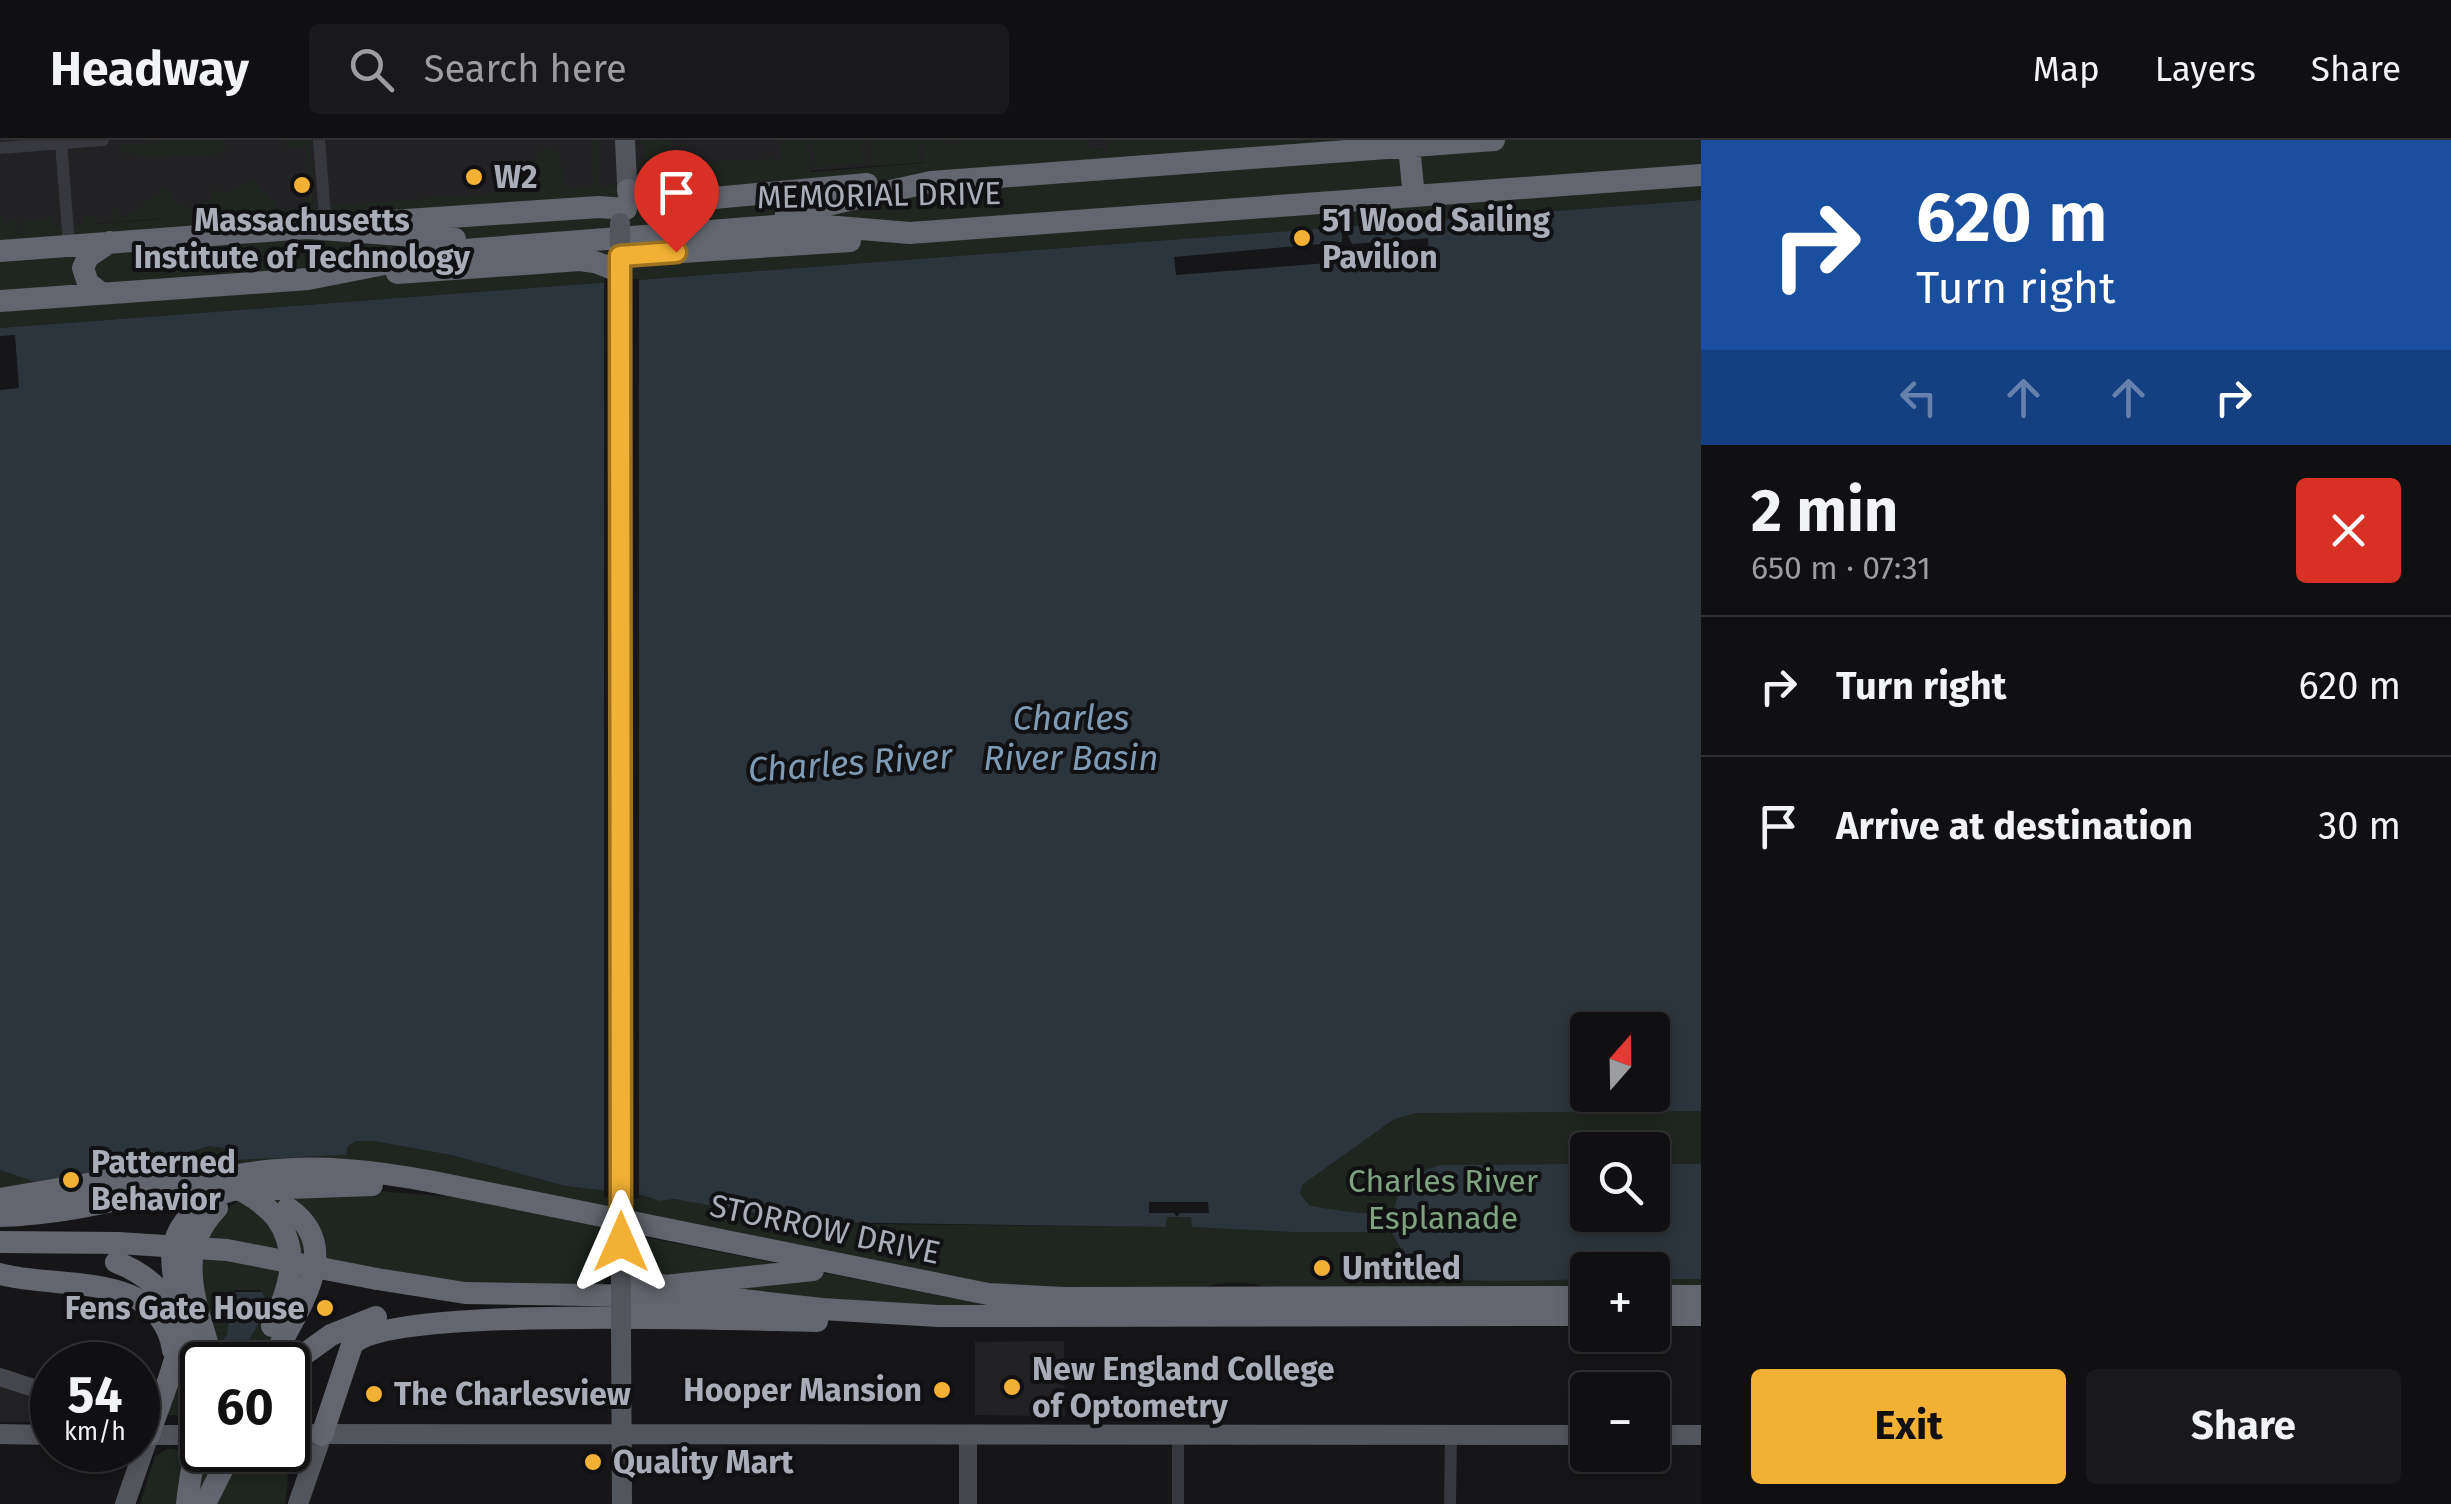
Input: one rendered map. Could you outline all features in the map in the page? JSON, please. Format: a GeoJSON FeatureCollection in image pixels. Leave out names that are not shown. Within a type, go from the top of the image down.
{"type":"FeatureCollection","features":[{"type":"Feature","properties":{"kind":"highway","name":"MEMORIAL DRIVE"},"geometry":{"type":"LineString","coordinates":[[0,251],[113,240],[326,228],[442,239],[738,218],[814,210],[931,182],[1494,140]]}},
{"type":"Feature","properties":{"kind":"highway"},"geometry":{"type":"LineString","coordinates":[[1409,146],[1417,196]]}},
{"type":"Feature","properties":{"kind":"highway","name":"MEMORIAL DRIVE"},"geometry":{"type":"LineString","coordinates":[[0,301],[328,276],[452,251],[755,228],[813,225],[892,233],[958,230],[1701,175]]}},
{"type":"Feature","properties":{"kind":"highway"},"geometry":{"type":"LineString","coordinates":[[326,228],[364,222],[622,210],[644,200],[659,203],[931,182]]}},
{"type":"Feature","properties":{"kind":"highway"},"geometry":{"type":"LineString","coordinates":[[328,276],[580,260],[620,263],[897,239],[958,230]]}},
{"type":"Feature","properties":{"kind":"highway"},"geometry":{"type":"LineString","coordinates":[[102,294],[88,283],[83,268],[93,252],[113,240]]}},
{"type":"Feature","properties":{"kind":"highway"},"geometry":{"type":"LineString","coordinates":[[52,297],[66,285],[68,270],[59,246]]}},
{"type":"Feature","properties":{"kind":"highway","name":"STORROW DRIVE"},"geometry":{"type":"LineString","coordinates":[[0,1216],[65,1212],[272,1170],[358,1170],[450,1185],[968,1291],[1045,1298],[1570,1297]]}},
{"type":"Feature","properties":{"kind":"highway"},"geometry":{"type":"LineString","coordinates":[[0,1199],[151,1173],[198,1175],[303,1220],[313,1234],[317,1262],[280,1342]]}},
{"type":"Feature","properties":{"kind":"highway"},"geometry":{"type":"LineString","coordinates":[[160,1392],[181,1328],[171,1260],[178,1234],[192,1214],[211,1198],[228,1191],[332,1185],[450,1185]]}},
{"type":"Feature","properties":{"kind":"highway"},"geometry":{"type":"LineString","coordinates":[[207,1342],[190,1265],[200,1227],[225,1201],[251,1190]]}},
{"type":"Feature","properties":{"kind":"highway"},"geometry":{"type":"LineString","coordinates":[[266,1342],[288,1288],[292,1262],[282,1212]]}},
{"type":"Feature","properties":{"kind":"highway"},"geometry":{"type":"LineString","coordinates":[[0,1242],[117,1252],[162,1290],[178,1312],[194,1353],[200,1411],[187,1504]]}},
{"type":"Feature","properties":{"kind":"highway","name":"STORROW DRIVE"},"geometry":{"type":"LineString","coordinates":[[117,1252],[227,1250],[464,1294],[716,1297],[822,1309],[955,1316],[1570,1315]]}},
{"type":"Feature","properties":{"kind":"highway"},"geometry":{"type":"LineString","coordinates":[[621,1266],[661,1286],[851,1268]]}},
{"type":"Feature","properties":{"kind":"highway"},"geometry":{"type":"LineString","coordinates":[[0,1274],[134,1296],[163,1320],[174,1357]]}},
{"type":"Feature","properties":{"kind":"highway"},"geometry":{"type":"LineString","coordinates":[[1670,1296],[1701,1296]]}},
{"type":"Feature","properties":{"kind":"highway"},"geometry":{"type":"LineString","coordinates":[[310,1348],[351,1325],[394,1314],[423,1312],[494,1319]]}},
{"type":"Feature","properties":{"kind":"highway"},"geometry":{"type":"LineString","coordinates":[[1670,1315],[1701,1315]]}},
{"type":"Feature","properties":{"kind":"highway"},"geometry":{"type":"LineString","coordinates":[[322,1435],[348,1354],[360,1338],[400,1326],[494,1319],[903,1322],[955,1316]]}},
{"type":"Feature","properties":{"kind":"highway"},"geometry":{"type":"LineString","coordinates":[[187,1504],[194,1472]]}},
{"type":"Feature","properties":{"kind":"highway"},"geometry":{"type":"LineString","coordinates":[[204,1504],[214,1472]]}},
{"type":"Feature","properties":{"kind":"highway"},"geometry":{"type":"LineString","coordinates":[[204,1504],[221,1472]]}},
{"type":"Feature","properties":{"kind":"main road"},"geometry":{"type":"LineString","coordinates":[[622,140],[622,1504]]}},
{"type":"Feature","properties":{"kind":"main road"},"geometry":{"type":"LineString","coordinates":[[0,1377],[30,1387]]}},
{"type":"Feature","properties":{"kind":"main road"},"geometry":{"type":"LineString","coordinates":[[0,1434],[30,1435]]}},
{"type":"Feature","properties":{"kind":"main road"},"geometry":{"type":"LineString","coordinates":[[310,1435],[1570,1435]]}},
{"type":"Feature","properties":{"kind":"main road"},"geometry":{"type":"LineString","coordinates":[[298,1504],[322,1435]]}},
{"type":"Feature","properties":{"kind":"main road"},"geometry":{"type":"LineString","coordinates":[[968,1435],[968,1504]]}},
{"type":"Feature","properties":{"kind":"main road"},"geometry":{"type":"LineString","coordinates":[[1670,1435],[1701,1435]]}},
{"type":"Feature","properties":{"kind":"main road"},"geometry":{"type":"LineString","coordinates":[[125,1504],[133,1472]]}},
{"type":"Feature","properties":{"kind":"main road"},"geometry":{"type":"LineString","coordinates":[[303,1472],[305,1483]]}},
{"type":"Feature","properties":{"kind":"street"},"geometry":{"type":"LineString","coordinates":[[0,148],[103,140]]}},
{"type":"Feature","properties":{"kind":"street"},"geometry":{"type":"LineString","coordinates":[[319,140],[326,228]]}},
{"type":"Feature","properties":{"kind":"street"},"geometry":{"type":"LineString","coordinates":[[59,246],[61,143]]}},
{"type":"Feature","properties":{"kind":"street"},"geometry":{"type":"LineString","coordinates":[[1178,1435],[1178,1504]]}},
{"type":"Feature","properties":{"kind":"street"},"geometry":{"type":"LineString","coordinates":[[1450,1435],[1450,1504]]}},
{"type":"Feature","properties":{"kind":"shaded area","name":"Massachusetts Institute of Technology"},"geometry":{"type":"Polygon","coordinates":[[[0,140],[1227,140],[0,231],[0,140]]]}},
{"type":"Feature","properties":{"kind":"shaded area","name":"New England College of Optometry"},"geometry":{"type":"Polygon","coordinates":[[[1064,1341],[1065,1416],[975,1415],[975,1342],[1064,1341]]]}},
{"type":"Feature","properties":{"kind":"shaded area"},"geometry":{"type":"Polygon","coordinates":[[[0,1383],[30,1389],[30,1422],[0,1422],[0,1383]]]}},
{"type":"Feature","properties":{"kind":"green space"},"geometry":{"type":"Polygon","coordinates":[[[284,140],[309,140],[313,207],[537,190],[535,157],[539,150],[556,149],[560,155],[564,188],[594,186],[591,140],[599,140],[599,186],[645,184],[643,140],[670,140],[673,164],[781,158],[781,140],[808,140],[811,172],[924,163],[923,140],[947,140],[948,144],[976,140],[1064,140],[1066,152],[1067,140],[1088,140],[1090,150],[1108,149],[1108,140],[1701,140],[1701,200],[0,328],[0,215],[4,222],[16,221],[17,230],[22,229],[21,221],[52,218],[54,227],[82,225],[82,217],[97,215],[98,224],[179,218],[113,221],[111,210],[115,208],[122,219],[166,188],[180,207],[186,204],[193,211],[213,195],[212,189],[228,194],[252,180],[276,205],[276,210],[302,208],[302,200],[309,198],[306,146],[284,147],[284,140]]]}},
{"type":"Feature","properties":{"kind":"green space"},"geometry":{"type":"Polygon","coordinates":[[[811,140],[861,140],[863,164],[816,167],[811,140]]]}},
{"type":"Feature","properties":{"kind":"green space"},"geometry":{"type":"Polygon","coordinates":[[[870,140],[919,140],[921,162],[872,165],[870,140]]]}},
{"type":"Feature","properties":{"kind":"green space"},"geometry":{"type":"Polygon","coordinates":[[[221,141],[227,148],[220,154],[143,158],[139,154],[119,153],[121,145],[221,141]]]}},
{"type":"Feature","properties":{"kind":"green space","name":"Charles River Esplanade"},"geometry":{"type":"Polygon","coordinates":[[[1452,1111],[1701,1111],[1701,1287],[1670,1287],[1670,1252],[1570,1252],[1570,1287],[1272,1288],[1236,1283],[1199,1288],[1041,1287],[979,1283],[440,1176],[0,1193],[0,1170],[35,1182],[143,1166],[210,1146],[223,1148],[231,1159],[345,1155],[348,1146],[356,1141],[374,1141],[451,1155],[565,1186],[861,1224],[1165,1227],[1166,1217],[1192,1217],[1193,1227],[1243,1227],[1393,1120],[1416,1113],[1452,1111]]]}},
{"type":"Feature","properties":{"kind":"green space"},"geometry":{"type":"Polygon","coordinates":[[[350,1189],[455,1197],[604,1228],[604,1287],[476,1286],[323,1259],[277,1342],[248,1342],[269,1306],[261,1290],[234,1290],[229,1328],[223,1342],[180,1342],[180,1415],[167,1415],[181,1330],[189,1296],[210,1234],[224,1212],[241,1201],[350,1189]]]}},
{"type":"Feature","properties":{"kind":"green space"},"geometry":{"type":"Polygon","coordinates":[[[639,1236],[951,1298],[1011,1306],[854,1304],[639,1286],[639,1236]]]}},
{"type":"Feature","properties":{"kind":"green space"},"geometry":{"type":"Polygon","coordinates":[[[180,1450],[180,1472],[287,1472],[285,1504],[140,1504],[150,1472],[160,1472],[160,1453],[180,1450]]]}},
{"type":"Feature","properties":{"kind":"water","name":"Charles River Basin"},"geometry":{"type":"Polygon","coordinates":[[[1701,200],[1701,1111],[1670,1111],[1670,1012],[1570,1012],[1570,1112],[1416,1113],[1393,1120],[1302,1185],[1300,1194],[1310,1206],[1384,1214],[1392,1210],[1408,1181],[1440,1165],[1570,1164],[1570,1232],[1670,1232],[1670,1164],[1701,1164],[1701,1279],[1670,1279],[1670,1252],[1570,1252],[1570,1279],[1449,1278],[1417,1269],[1391,1232],[1192,1227],[1191,1217],[1167,1217],[1166,1227],[806,1222],[674,1199],[659,1201],[642,1195],[565,1186],[451,1155],[374,1141],[356,1141],[348,1146],[346,1155],[231,1160],[223,1148],[210,1146],[143,1166],[35,1182],[0,1170],[0,328],[1701,200]]]}},
{"type":"Feature","properties":{"kind":"water"},"geometry":{"type":"Polygon","coordinates":[[[234,1292],[262,1292],[269,1306],[248,1342],[222,1342],[227,1334],[234,1292]]]}},
{"type":"Feature","properties":{"kind":"pier"},"geometry":{"type":"Polygon","coordinates":[[[1347,233],[1352,244],[1428,238],[1429,255],[1176,275],[1174,257],[1342,242],[1342,234],[1347,233]]]}},
{"type":"Feature","properties":{"kind":"pier"},"geometry":{"type":"Polygon","coordinates":[[[604,279],[639,279],[639,1199],[604,1197],[604,279]]]}},
{"type":"Feature","properties":{"kind":"pier"},"geometry":{"type":"Polygon","coordinates":[[[15,335],[19,388],[0,390],[0,336],[15,335]]]}},
{"type":"Feature","properties":{"kind":"pier"},"geometry":{"type":"Polygon","coordinates":[[[1149,1202],[1208,1202],[1209,1213],[1180,1213],[1177,1217],[1174,1213],[1149,1213],[1149,1202]]]}},
{"type":"Feature","properties":{"kind":"place","name":"W2"},"geometry":{"type":"Point","coordinates":[474,177]}},
{"type":"Feature","properties":{"kind":"place","name":"Massachusetts Institute of Technology"},"geometry":{"type":"Point","coordinates":[302,185]}},
{"type":"Feature","properties":{"kind":"place","name":"51 Wood Sailing Pavilion"},"geometry":{"type":"Point","coordinates":[1302,238]}},
{"type":"Feature","properties":{"kind":"place","name":"Patterned Behavior"},"geometry":{"type":"Point","coordinates":[71,1180]}},
{"type":"Feature","properties":{"kind":"place","name":"Untitled"},"geometry":{"type":"Point","coordinates":[1322,1268]}},
{"type":"Feature","properties":{"kind":"place","name":"Fens Gate House"},"geometry":{"type":"Point","coordinates":[325,1308]}},
{"type":"Feature","properties":{"kind":"place","name":"New England College of Optometry"},"geometry":{"type":"Point","coordinates":[1012,1387]}},
{"type":"Feature","properties":{"kind":"place","name":"Hooper Mansion"},"geometry":{"type":"Point","coordinates":[942,1390]}},
{"type":"Feature","properties":{"kind":"place","name":"The Charlesview"},"geometry":{"type":"Point","coordinates":[374,1394]}},
{"type":"Feature","properties":{"kind":"place","name":"Quality Mart"},"geometry":{"type":"Point","coordinates":[593,1462]}},
{"type":"Feature","properties":{"kind":"route"},"geometry":{"type":"LineString","coordinates":[[621,1242],[620,256],[676,252]]}},
{"type":"Feature","properties":{"kind":"water label","name":"Charles River"},"geometry":{"type":"Point","coordinates":[850,763]}}]}
